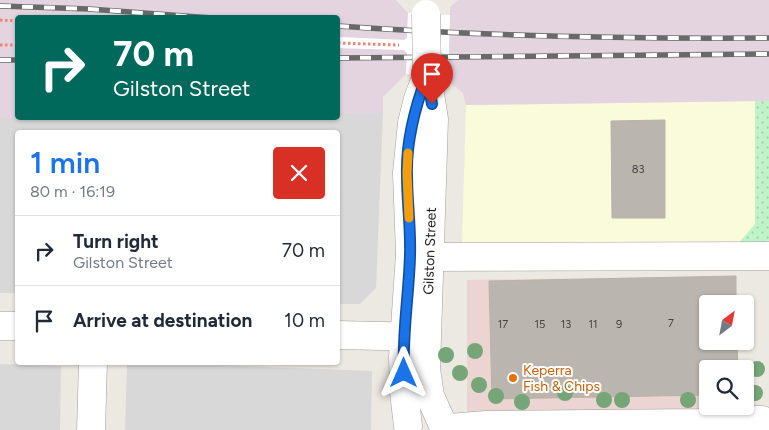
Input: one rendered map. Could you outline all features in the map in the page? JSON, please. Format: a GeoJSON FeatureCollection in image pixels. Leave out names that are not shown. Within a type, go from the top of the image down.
{"type":"FeatureCollection","features":[{"type":"Feature","properties":{"kind":"street","name":"Gilston Street"},"geometry":{"type":"LineString","coordinates":[[406,428],[404,392],[416,337],[420,257],[407,173],[408,148],[418,99],[427,75],[425,7]]}},
{"type":"Feature","properties":{"kind":"street"},"geometry":{"type":"LineString","coordinates":[[420,257],[769,256]]}},
{"type":"Feature","properties":{"kind":"street"},"geometry":{"type":"LineString","coordinates":[[0,326],[15,326]]}},
{"type":"Feature","properties":{"kind":"street"},"geometry":{"type":"LineString","coordinates":[[340,335],[416,337]]}},
{"type":"Feature","properties":{"kind":"street","name":"Gilston Street"},"geometry":{"type":"LineString","coordinates":[[416,337],[435,410],[447,427]]}},
{"type":"Feature","properties":{"kind":"street"},"geometry":{"type":"LineString","coordinates":[[91,430],[93,365]]}},
{"type":"Feature","properties":{"kind":"street"},"geometry":{"type":"LineString","coordinates":[[406,428],[418,421],[426,420],[434,420],[447,427],[698,423],[748,420],[762,420],[769,425]]}},
{"type":"Feature","properties":{"kind":"path"},"geometry":{"type":"LineString","coordinates":[[0,20],[15,21]]}},
{"type":"Feature","properties":{"kind":"path"},"geometry":{"type":"LineString","coordinates":[[340,43],[402,45]]}},
{"type":"Feature","properties":{"kind":"path"},"geometry":{"type":"LineString","coordinates":[[0,45],[15,45]]}},
{"type":"Feature","properties":{"kind":"shaded area"},"geometry":{"type":"Polygon","coordinates":[[[0,0],[396,0],[408,13],[407,38],[404,40],[340,37],[340,15],[15,15],[15,118],[0,118],[0,0]]]}},
{"type":"Feature","properties":{"kind":"shaded area"},"geometry":{"type":"Polygon","coordinates":[[[458,0],[769,0],[769,101],[466,105],[463,93],[448,81],[450,7],[458,0]]]}},
{"type":"Feature","properties":{"kind":"shaded area"},"geometry":{"type":"Polygon","coordinates":[[[340,48],[404,50],[407,53],[406,74],[383,97],[383,113],[340,113],[340,48]]]}},
{"type":"Feature","properties":{"kind":"shaded area"},"geometry":{"type":"Polygon","coordinates":[[[755,101],[755,224],[738,244],[462,245],[466,105],[755,101]]]}},
{"type":"Feature","properties":{"kind":"shaded area"},"geometry":{"type":"Polygon","coordinates":[[[340,113],[383,113],[376,288],[360,304],[340,304],[340,130],[15,130],[15,293],[0,293],[0,118],[15,118],[15,120],[340,120],[340,113]]]}},
{"type":"Feature","properties":{"kind":"shaded area"},"geometry":{"type":"Polygon","coordinates":[[[736,276],[736,295],[699,295],[699,350],[737,350],[738,360],[699,360],[699,415],[747,415],[747,430],[467,430],[467,280],[736,276]]]}},
{"type":"Feature","properties":{"kind":"shaded area"},"geometry":{"type":"Polygon","coordinates":[[[0,364],[61,366],[60,430],[0,430],[0,364]]]}},
{"type":"Feature","properties":{"kind":"shaded area"},"geometry":{"type":"Polygon","coordinates":[[[127,365],[218,365],[372,371],[371,430],[125,430],[127,365]]]}},
{"type":"Feature","properties":{"kind":"green space"},"geometry":{"type":"Polygon","coordinates":[[[755,101],[769,101],[769,240],[762,244],[738,244],[755,224],[755,101]]]}},
{"type":"Feature","properties":{"kind":"pier"},"geometry":{"type":"Polygon","coordinates":[[[408,13],[450,15],[448,76],[406,74],[407,53],[404,50],[340,48],[340,37],[404,40],[407,38],[408,13]]]}},
{"type":"Feature","properties":{"kind":"building"},"geometry":{"type":"Polygon","coordinates":[[[665,120],[665,218],[612,218],[611,121],[665,120]]]}},
{"type":"Feature","properties":{"kind":"building"},"geometry":{"type":"Polygon","coordinates":[[[736,276],[736,295],[699,295],[699,350],[737,350],[738,360],[699,360],[699,395],[492,399],[489,281],[736,276]]]}},
{"type":"Feature","properties":{"kind":"railway"},"geometry":{"type":"LineString","coordinates":[[0,6],[89,9],[171,15]]}},
{"type":"Feature","properties":{"kind":"railway"},"geometry":{"type":"LineString","coordinates":[[340,26],[553,36],[769,38]]}},
{"type":"Feature","properties":{"kind":"railway"},"geometry":{"type":"LineString","coordinates":[[340,58],[769,54]]}},
{"type":"Feature","properties":{"kind":"railway"},"geometry":{"type":"LineString","coordinates":[[0,60],[15,60]]}},
{"type":"Feature","properties":{"kind":"slow traffic"},"geometry":{"type":"LineString","coordinates":[[408,153],[409,218]]}},
{"type":"Feature","properties":{"kind":"place","name":"Keperra Fish & Chips"},"geometry":{"type":"Point","coordinates":[513,378]}},
{"type":"Feature","properties":{"kind":"route"},"geometry":{"type":"LineString","coordinates":[[404,373],[404,337],[410,254],[408,148],[418,99],[427,75],[432,104]]}}]}
